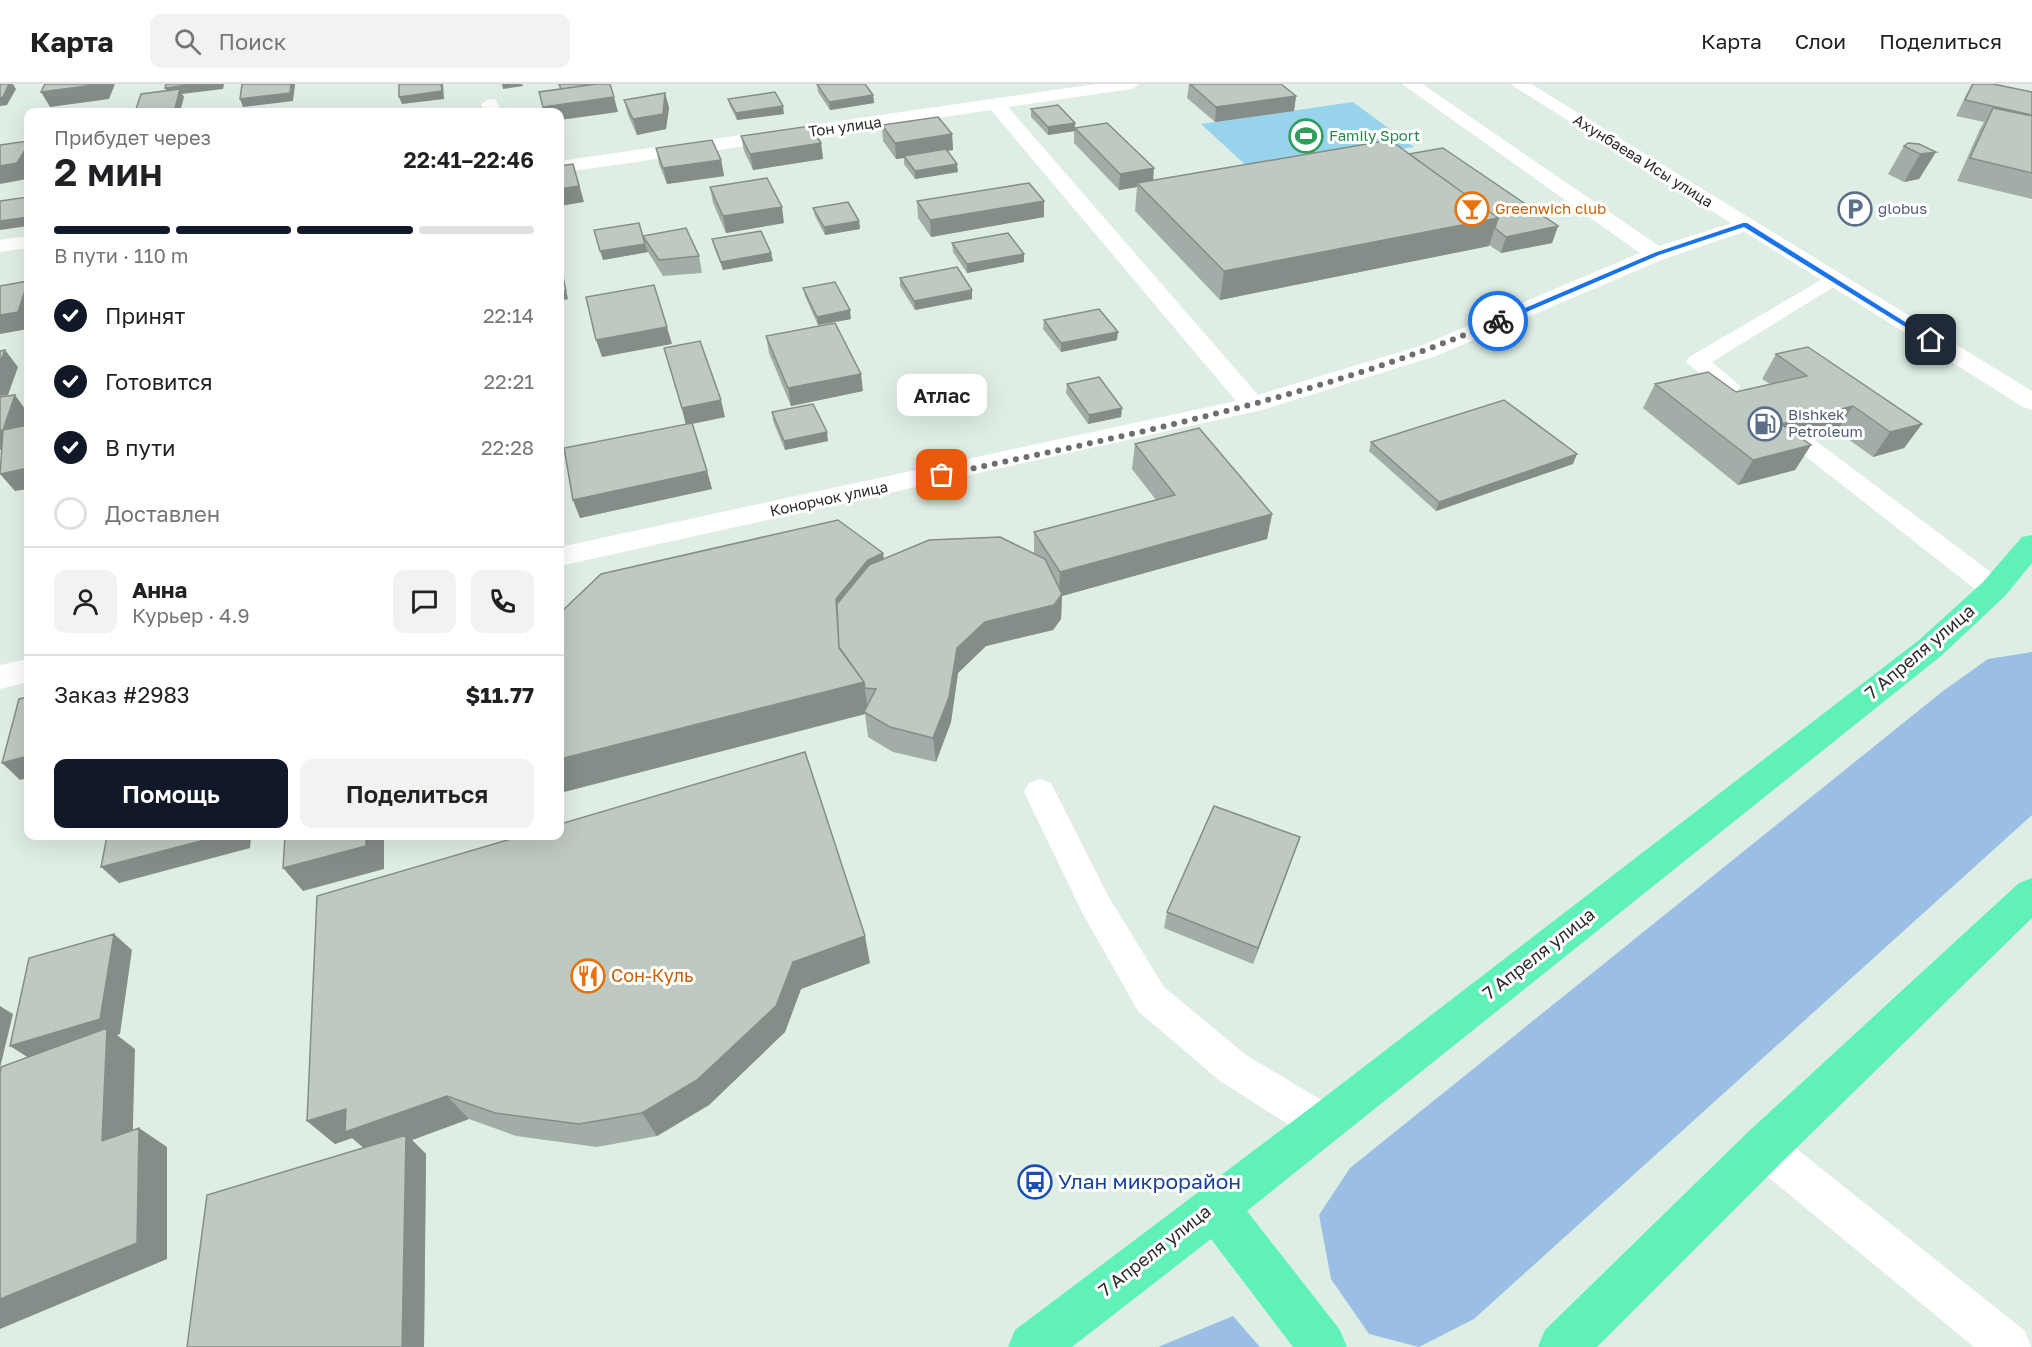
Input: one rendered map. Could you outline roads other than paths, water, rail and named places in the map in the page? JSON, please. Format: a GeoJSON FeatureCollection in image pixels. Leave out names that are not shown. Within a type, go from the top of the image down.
{"type":"FeatureCollection","features":[{"type":"Feature","properties":{"kind":"main road","name":"7 Апреля улица"},"geometry":{"type":"LineString","coordinates":[[1032,1347],[1324,1124],[1930,648],[1994,589],[2032,544]]}},
{"type":"Feature","properties":{"kind":"main road"},"geometry":{"type":"LineString","coordinates":[[1562,1347],[1764,1148],[2032,894]]}},
{"type":"Feature","properties":{"kind":"main road"},"geometry":{"type":"LineString","coordinates":[[1214,1206],[1323,1347]]}},
{"type":"Feature","properties":{"kind":"street","name":"Тон улица"},"geometry":{"type":"LineString","coordinates":[[564,166],[1131,84]]}},
{"type":"Feature","properties":{"kind":"street"},"geometry":{"type":"LineString","coordinates":[[1411,84],[1656,254]]}},
{"type":"Feature","properties":{"kind":"street","name":"Ахунбаева Исы улица"},"geometry":{"type":"LineString","coordinates":[[1519,84],[2032,402]]}},
{"type":"Feature","properties":{"kind":"street"},"geometry":{"type":"LineString","coordinates":[[997,105],[1253,405]]}},
{"type":"Feature","properties":{"kind":"street","name":"Конорчок улица"},"geometry":{"type":"LineString","coordinates":[[564,556],[1077,446],[1253,405],[1428,351],[1656,254],[1745,225]]}},
{"type":"Feature","properties":{"kind":"street"},"geometry":{"type":"LineString","coordinates":[[0,246],[24,243]]}},
{"type":"Feature","properties":{"kind":"street","name":"Ахунбаева Исы улица"},"geometry":{"type":"LineString","coordinates":[[1982,371],[2022,411],[2032,425]]}},
{"type":"Feature","properties":{"kind":"street"},"geometry":{"type":"LineString","coordinates":[[0,677],[24,672]]}},
{"type":"Feature","properties":{"kind":"lane"},"geometry":{"type":"LineString","coordinates":[[1729,386],[1698,362],[1833,279]]}},
{"type":"Feature","properties":{"kind":"lane"},"geometry":{"type":"LineString","coordinates":[[1769,417],[1994,589]]}},
{"type":"Feature","properties":{"kind":"lane"},"geometry":{"type":"LineString","coordinates":[[1040,792],[1095,904],[1151,999],[1233,1068],[1324,1124]]}},
{"type":"Feature","properties":{"kind":"lane"},"geometry":{"type":"LineString","coordinates":[[1764,1148],[2009,1347]]}},
{"type":"Feature","properties":{"kind":"place","name":"Family Sport"},"geometry":{"type":"Point","coordinates":[1306,136]}},
{"type":"Feature","properties":{"kind":"place","name":"Greenwich club"},"geometry":{"type":"Point","coordinates":[1472,209]}},
{"type":"Feature","properties":{"kind":"place","name":"globus"},"geometry":{"type":"Point","coordinates":[1855,209]}},
{"type":"Feature","properties":{"kind":"place","name":"Bishkek Petroleum"},"geometry":{"type":"Point","coordinates":[1765,424]}},
{"type":"Feature","properties":{"kind":"place","name":"Атлас"},"geometry":{"type":"Point","coordinates":[942,475]}},
{"type":"Feature","properties":{"kind":"place","name":"Сон-Куль"},"geometry":{"type":"Point","coordinates":[588,976]}},
{"type":"Feature","properties":{"kind":"place","name":"Улан микрорайон"},"geometry":{"type":"Point","coordinates":[1035,1182]}}]}
